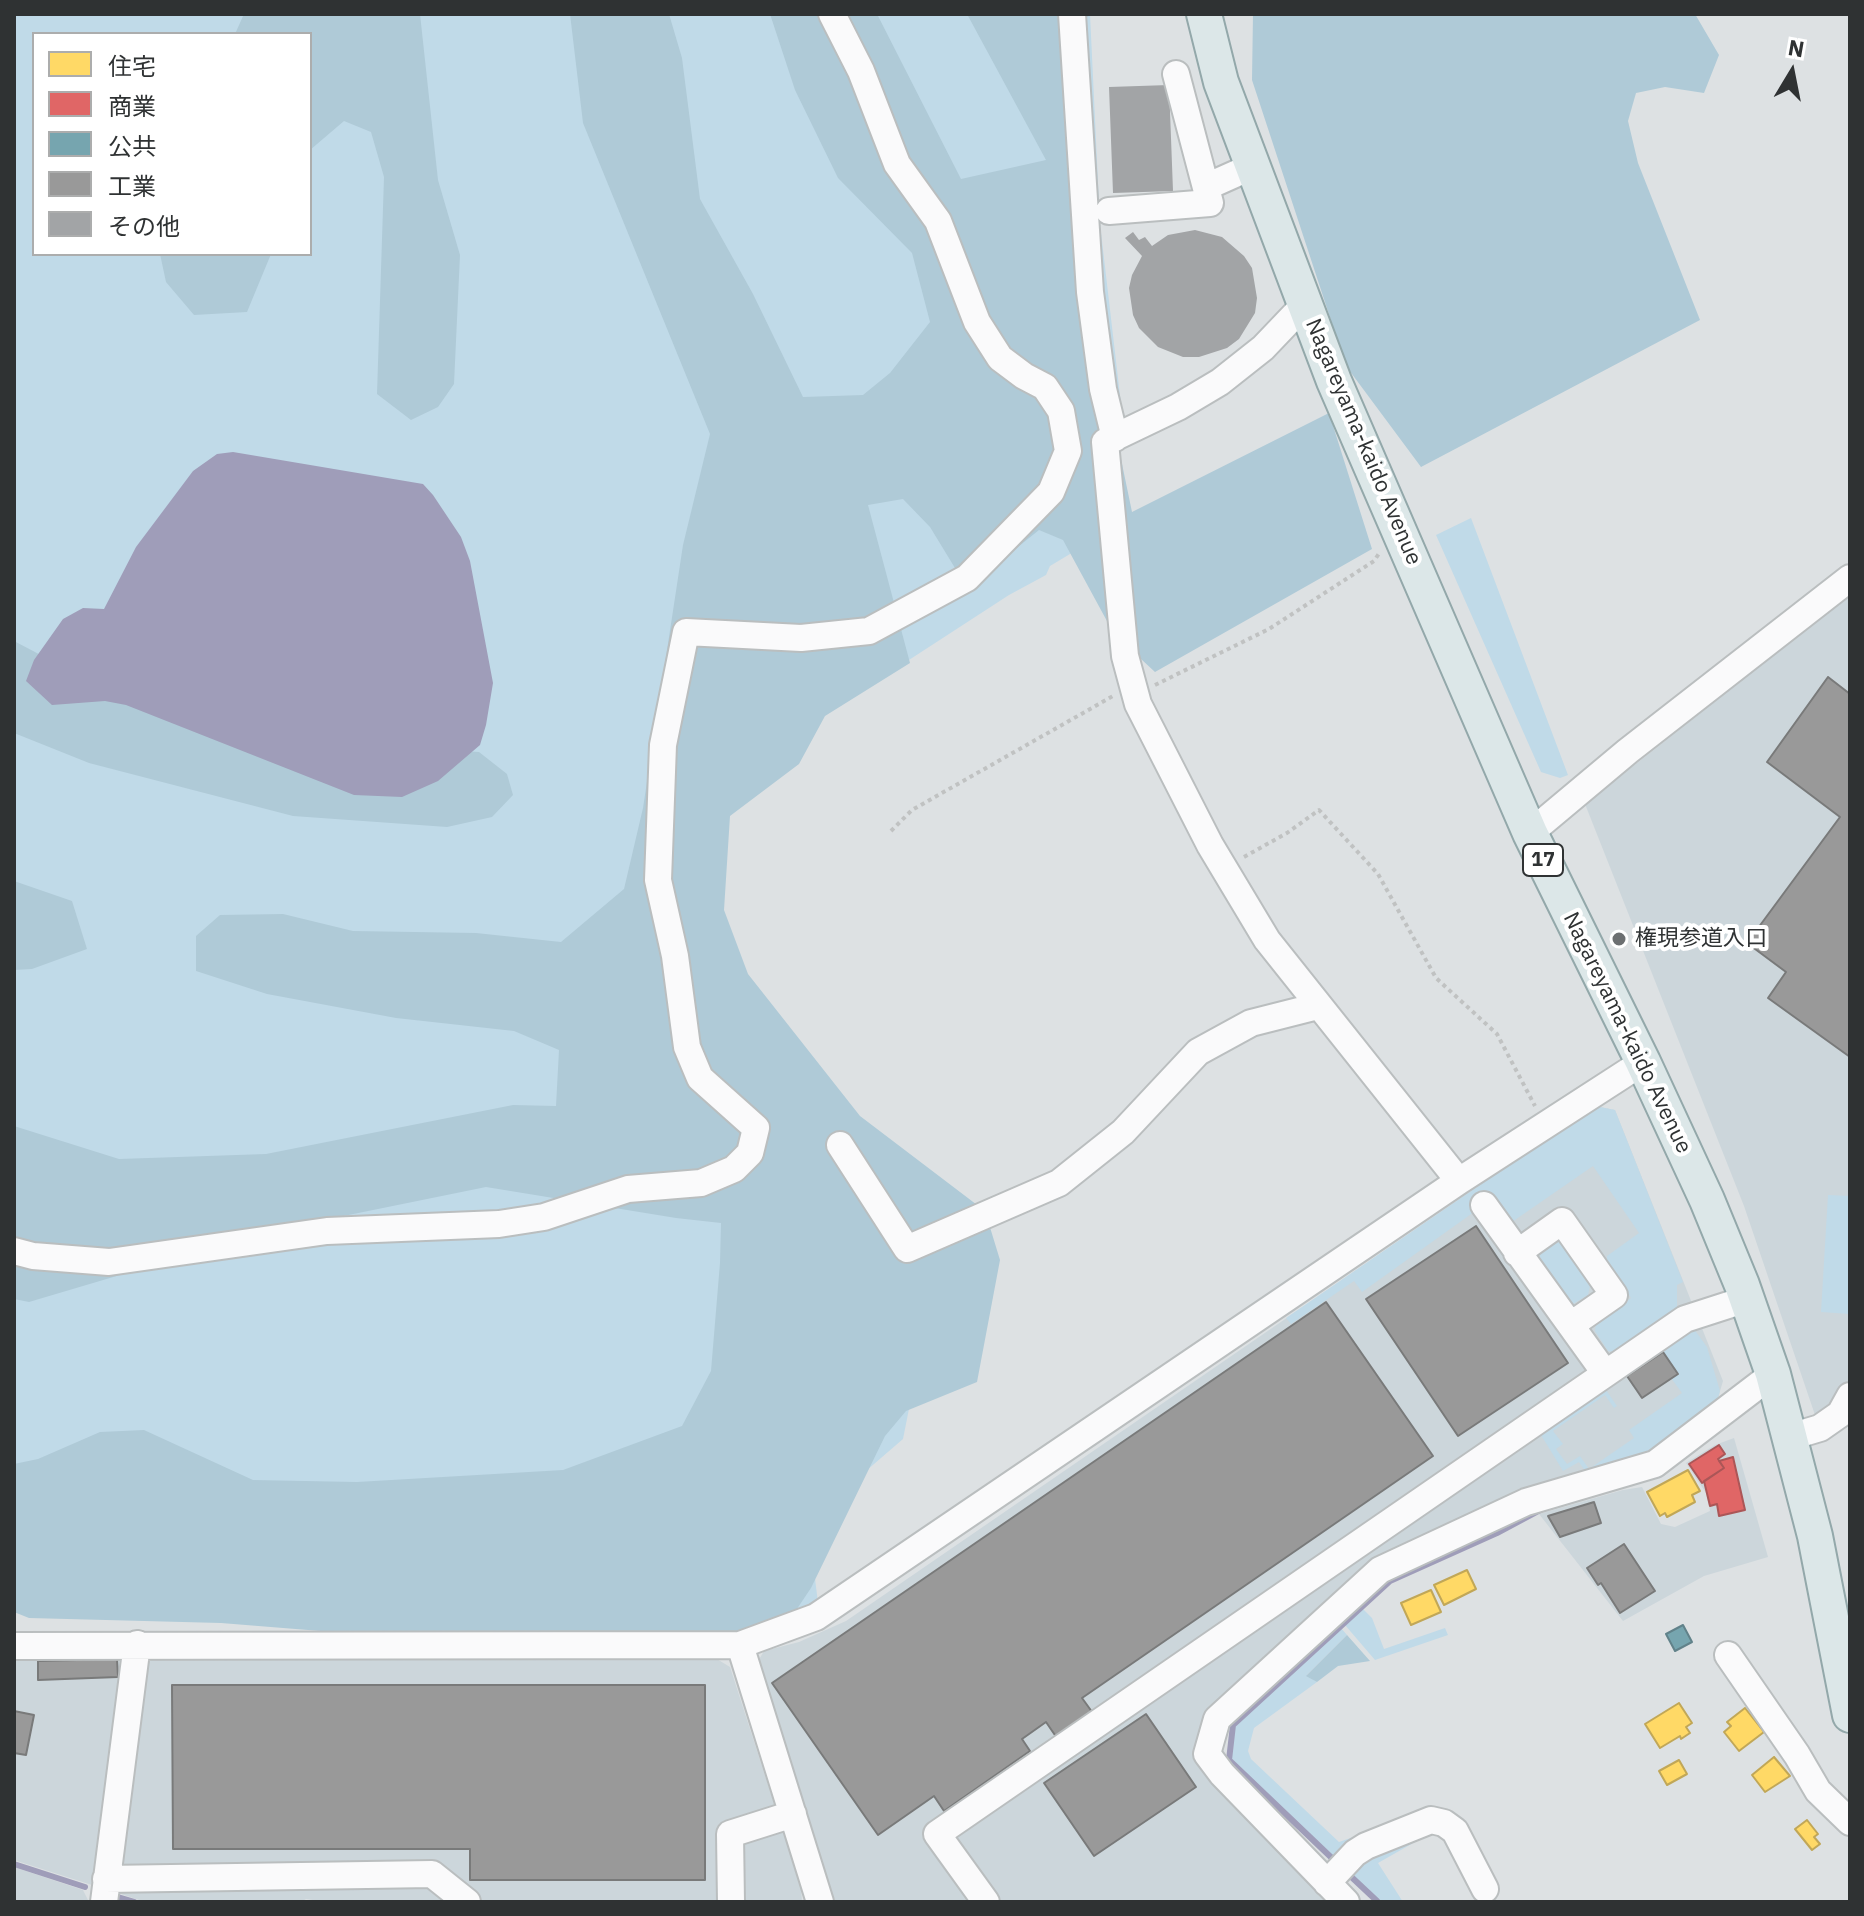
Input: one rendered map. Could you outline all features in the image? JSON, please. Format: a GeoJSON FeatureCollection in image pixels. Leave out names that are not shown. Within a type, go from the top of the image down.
{"type":"FeatureCollection","features":[{"type":"Feature","properties":{"kind":"main road","name":"Nagareyama-kaido Avenue"},"geometry":{"type":"LineString","coordinates":[[1204,14],[1221,82],[1334,381],[1530,833],[1643,1062],[1707,1200],[1747,1299],[1773,1374],[1815,1536],[1850,1715]]}},
{"type":"Feature","properties":{"kind":"street"},"geometry":{"type":"LineString","coordinates":[[14,1251],[33,1256],[109,1262],[327,1231],[499,1224],[544,1217],[628,1189],[701,1183],[734,1169],[750,1153],[756,1128],[700,1078],[687,1047],[675,956],[658,880],[663,745],[686,632],[801,638],[869,631],[967,578],[1051,492],[1068,451],[1061,411],[1045,387],[1000,358],[977,322],[938,221],[897,164],[861,71],[832,14]]}},
{"type":"Feature","properties":{"kind":"street"},"geometry":{"type":"LineString","coordinates":[[1072,14],[1090,292],[1103,389],[1115,438]]}},
{"type":"Feature","properties":{"kind":"street"},"geometry":{"type":"LineString","coordinates":[[1109,211],[1210,203],[1176,74]]}},
{"type":"Feature","properties":{"kind":"street"},"geometry":{"type":"LineString","coordinates":[[1206,187],[1253,166]]}},
{"type":"Feature","properties":{"kind":"street"},"geometry":{"type":"LineString","coordinates":[[1305,304],[1263,348],[1220,382],[1105,442],[1125,656],[1134,690],[1224,868],[1267,940],[1459,1181]]}},
{"type":"Feature","properties":{"kind":"street"},"geometry":{"type":"LineString","coordinates":[[1530,833],[1628,751],[1850,578]]}},
{"type":"Feature","properties":{"kind":"street"},"geometry":{"type":"LineString","coordinates":[[840,1145],[907,1249],[1059,1183],[1123,1132],[1198,1052],[1251,1023],[1318,1006]]}},
{"type":"Feature","properties":{"kind":"street"},"geometry":{"type":"LineString","coordinates":[[14,1646],[740,1645],[816,1617],[1459,1181],[1643,1062]]}},
{"type":"Feature","properties":{"kind":"street"},"geometry":{"type":"LineString","coordinates":[[1484,1205],[1605,1373]]}},
{"type":"Feature","properties":{"kind":"street"},"geometry":{"type":"LineString","coordinates":[[1517,1253],[1562,1221],[1614,1295],[1571,1325]]}},
{"type":"Feature","properties":{"kind":"street"},"geometry":{"type":"LineString","coordinates":[[986,1902],[937,1834],[1685,1319],[1747,1299]]}},
{"type":"Feature","properties":{"kind":"street"},"geometry":{"type":"LineString","coordinates":[[1346,1902],[1222,1774],[1207,1754],[1217,1719],[1380,1570],[1526,1502],[1655,1464],[1773,1374]]}},
{"type":"Feature","properties":{"kind":"street"},"geometry":{"type":"LineString","coordinates":[[1790,1437],[1820,1428],[1840,1414],[1850,1396]]}},
{"type":"Feature","properties":{"kind":"street"},"geometry":{"type":"LineString","coordinates":[[137,1644],[105,1891],[432,1874],[467,1902]]}},
{"type":"Feature","properties":{"kind":"street"},"geometry":{"type":"LineString","coordinates":[[740,1645],[820,1902]]}},
{"type":"Feature","properties":{"kind":"street"},"geometry":{"type":"LineString","coordinates":[[1728,1655],[1818,1791],[1850,1822]]}},
{"type":"Feature","properties":{"kind":"street"},"geometry":{"type":"LineString","coordinates":[[731,1902],[730,1834],[793,1814]]}},
{"type":"Feature","properties":{"kind":"street"},"geometry":{"type":"LineString","coordinates":[[1327,1883],[1355,1853],[1366,1846],[1431,1820],[1444,1823],[1455,1831],[1485,1889]]}},
{"type":"Feature","properties":{"kind":"path"},"geometry":{"type":"LineString","coordinates":[[891,831],[912,810],[1134,690],[1269,629],[1374,561],[1397,525]]}},
{"type":"Feature","properties":{"kind":"path"},"geometry":{"type":"LineString","coordinates":[[1224,868],[1287,833],[1319,810],[1378,874],[1436,978],[1497,1034],[1545,1125]]}},
{"type":"Feature","properties":{"kind":"shaded area"},"geometry":{"type":"Polygon","coordinates":[[[14,14],[1090,14],[1100,224],[1123,421],[1105,533],[1050,566],[1046,575],[1009,595],[872,684],[752,717],[686,881],[930,1303],[903,1439],[808,1521],[818,1603],[738,1626],[14,1582],[14,14]]]}},
{"type":"Feature","properties":{"kind":"shaded area"},"geometry":{"type":"Polygon","coordinates":[[[244,14],[420,14],[438,180],[460,255],[454,384],[438,407],[411,420],[377,394],[384,177],[371,132],[344,121],[312,148],[312,32],[236,32],[244,14]]]}},
{"type":"Feature","properties":{"kind":"shaded area"},"geometry":{"type":"Polygon","coordinates":[[[570,14],[669,14],[682,58],[700,199],[753,294],[803,397],[863,395],[890,373],[930,322],[912,253],[838,178],[795,90],[770,14],[877,14],[961,179],[1046,160],[967,14],[1094,14],[1084,18],[1099,353],[1132,512],[1329,413],[1372,549],[1155,672],[1114,634],[1063,540],[1039,530],[983,575],[955,568],[930,527],[903,499],[868,505],[910,663],[825,716],[799,764],[730,816],[724,910],[748,974],[860,1116],[985,1211],[1000,1260],[977,1382],[906,1411],[885,1436],[811,1588],[776,1640],[420,1639],[221,1623],[29,1618],[14,1612],[14,1464],[38,1459],[100,1432],[144,1430],[253,1480],[357,1482],[563,1470],[682,1426],[711,1371],[721,1223],[486,1187],[265,1232],[29,1302],[14,1299],[14,1126],[119,1159],[266,1154],[513,1105],[556,1106],[559,1050],[514,1031],[396,1018],[267,994],[196,971],[196,936],[220,915],[283,914],[353,931],[476,933],[561,942],[624,889],[643,808],[683,545],[710,434],[583,123],[570,14]]]}},
{"type":"Feature","properties":{"kind":"shaded area"},"geometry":{"type":"Polygon","coordinates":[[[1253,14],[1695,14],[1719,55],[1704,93],[1665,87],[1636,93],[1628,121],[1638,163],[1700,320],[1421,467],[1346,366],[1252,80],[1253,14]]]}},
{"type":"Feature","properties":{"kind":"shaded area"},"geometry":{"type":"Polygon","coordinates":[[[160,256],[270,256],[247,312],[194,315],[166,282],[160,256]]]}},
{"type":"Feature","properties":{"kind":"shaded area"},"geometry":{"type":"Polygon","coordinates":[[[233,452],[423,484],[461,537],[470,561],[493,683],[480,745],[438,781],[402,797],[354,795],[126,705],[105,701],[52,705],[26,681],[34,660],[63,619],[83,608],[104,609],[136,547],[193,471],[217,454],[233,452]]]}},
{"type":"Feature","properties":{"kind":"shaded area"},"geometry":{"type":"Polygon","coordinates":[[[1471,518],[1568,775],[1560,778],[1541,772],[1436,535],[1471,518]]]}},
{"type":"Feature","properties":{"kind":"shaded area"},"geometry":{"type":"Polygon","coordinates":[[[1850,595],[1850,1382],[1815,1415],[1744,1206],[1585,804],[1850,595]]]}},
{"type":"Feature","properties":{"kind":"shaded area"},"geometry":{"type":"Polygon","coordinates":[[[14,641],[54,662],[417,748],[479,752],[507,774],[513,795],[492,817],[447,827],[293,816],[89,763],[14,733],[14,641]]]}},
{"type":"Feature","properties":{"kind":"shaded area"},"geometry":{"type":"Polygon","coordinates":[[[14,881],[72,901],[87,949],[32,969],[14,970],[14,881]]]}},
{"type":"Feature","properties":{"kind":"shaded area"},"geometry":{"type":"Polygon","coordinates":[[[1595,1106],[1615,1110],[1723,1381],[1716,1405],[1652,1458],[1377,1563],[1205,1721],[1193,1759],[1333,1902],[836,1902],[825,1881],[757,1663],[764,1651],[799,1642],[846,1621],[1595,1106]]]}},
{"type":"Feature","properties":{"kind":"shaded area"},"geometry":{"type":"Polygon","coordinates":[[[1595,1106],[1615,1110],[1683,1282],[1677,1285],[1677,1311],[1615,1352],[1608,1351],[1595,1331],[1596,1324],[1631,1298],[1607,1261],[1607,1256],[1639,1233],[1593,1166],[1512,1222],[1495,1197],[1362,1292],[1354,1281],[1291,1324],[1286,1318],[1595,1106]]]}},
{"type":"Feature","properties":{"kind":"shaded area"},"geometry":{"type":"Polygon","coordinates":[[[1828,1195],[1850,1196],[1850,1314],[1821,1312],[1828,1195]]]}},
{"type":"Feature","properties":{"kind":"shaded area"},"geometry":{"type":"Polygon","coordinates":[[[1563,1243],[1590,1286],[1588,1295],[1573,1304],[1566,1302],[1539,1260],[1541,1251],[1563,1243]]]}},
{"type":"Feature","properties":{"kind":"shaded area"},"geometry":{"type":"Polygon","coordinates":[[[1694,1329],[1707,1347],[1720,1391],[1716,1405],[1652,1458],[1588,1475],[1579,1462],[1563,1471],[1541,1435],[1606,1390],[1617,1406],[1614,1408],[1605,1395],[1553,1431],[1563,1444],[1556,1449],[1567,1464],[1580,1456],[1589,1469],[1634,1438],[1629,1430],[1682,1393],[1671,1378],[1678,1373],[1663,1352],[1694,1329]]]}},
{"type":"Feature","properties":{"kind":"shaded area"},"geometry":{"type":"Polygon","coordinates":[[[1734,1438],[1768,1557],[1704,1576],[1623,1621],[1539,1514],[1642,1487],[1661,1524],[1675,1527],[1710,1511],[1706,1493],[1686,1463],[1715,1445],[1734,1438]]]}},
{"type":"Feature","properties":{"kind":"shaded area"},"geometry":{"type":"Polygon","coordinates":[[[1363,1609],[1372,1618],[1384,1649],[1445,1628],[1448,1635],[1375,1660],[1345,1625],[1363,1609]]]}},
{"type":"Feature","properties":{"kind":"shaded area"},"geometry":{"type":"Polygon","coordinates":[[[1341,1628],[1347,1635],[1307,1675],[1317,1682],[1254,1728],[1248,1751],[1251,1759],[1339,1842],[1391,1824],[1338,1861],[1231,1760],[1234,1726],[1341,1628]]]}},
{"type":"Feature","properties":{"kind":"shaded area"},"geometry":{"type":"Polygon","coordinates":[[[1347,1635],[1370,1661],[1338,1666],[1317,1682],[1306,1676],[1347,1635]]]}},
{"type":"Feature","properties":{"kind":"shaded area"},"geometry":{"type":"Polygon","coordinates":[[[14,1652],[114,1652],[123,1661],[92,1885],[14,1860],[14,1652]]]}},
{"type":"Feature","properties":{"kind":"shaded area"},"geometry":{"type":"Polygon","coordinates":[[[160,1653],[707,1653],[730,1667],[801,1887],[802,1902],[327,1902],[306,1899],[301,1902],[145,1902],[118,1893],[148,1663],[160,1653]]]}},
{"type":"Feature","properties":{"kind":"shaded area"},"geometry":{"type":"Polygon","coordinates":[[[1420,1834],[1422,1838],[1378,1863],[1403,1902],[1380,1902],[1347,1869],[1420,1834]]]}},
{"type":"Feature","properties":{"kind":"shaded area"},"geometry":{"type":"Polygon","coordinates":[[[14,1867],[83,1890],[89,1902],[14,1902],[14,1867]]]}},
{"type":"Feature","properties":{"kind":"building: 住宅"},"geometry":{"type":"Polygon","coordinates":[[[1688,1470],[1700,1491],[1692,1495],[1695,1502],[1667,1517],[1665,1513],[1660,1516],[1647,1492],[1688,1470]]]}},
{"type":"Feature","properties":{"kind":"building: 住宅"},"geometry":{"type":"Polygon","coordinates":[[[1467,1570],[1476,1589],[1444,1605],[1434,1585],[1467,1570]]]}},
{"type":"Feature","properties":{"kind":"building: 住宅"},"geometry":{"type":"Polygon","coordinates":[[[1431,1590],[1441,1612],[1411,1625],[1401,1603],[1431,1590]]]}},
{"type":"Feature","properties":{"kind":"building: 住宅"},"geometry":{"type":"Polygon","coordinates":[[[1679,1703],[1692,1723],[1686,1727],[1690,1733],[1660,1748],[1645,1724],[1679,1703]]]}},
{"type":"Feature","properties":{"kind":"building: 住宅"},"geometry":{"type":"Polygon","coordinates":[[[1745,1708],[1764,1732],[1739,1751],[1724,1732],[1731,1726],[1727,1722],[1745,1708]]]}},
{"type":"Feature","properties":{"kind":"building: 住宅"},"geometry":{"type":"Polygon","coordinates":[[[1774,1757],[1790,1776],[1765,1792],[1752,1775],[1774,1757]]]}},
{"type":"Feature","properties":{"kind":"building: 住宅"},"geometry":{"type":"Polygon","coordinates":[[[1679,1760],[1687,1774],[1667,1785],[1659,1771],[1679,1760]]]}},
{"type":"Feature","properties":{"kind":"building: 住宅"},"geometry":{"type":"Polygon","coordinates":[[[1807,1820],[1818,1834],[1814,1837],[1820,1844],[1812,1850],[1795,1829],[1807,1820]]]}},
{"type":"Feature","properties":{"kind":"building: 商業"},"geometry":{"type":"Polygon","coordinates":[[[1719,1445],[1725,1454],[1718,1459],[1724,1468],[1702,1483],[1689,1464],[1719,1445]]]}},
{"type":"Feature","properties":{"kind":"building: 商業"},"geometry":{"type":"Polygon","coordinates":[[[1733,1457],[1745,1510],[1719,1516],[1717,1504],[1710,1506],[1704,1481],[1724,1468],[1719,1461],[1733,1457]]]}},
{"type":"Feature","properties":{"kind":"building: 公共"},"geometry":{"type":"Polygon","coordinates":[[[1683,1625],[1692,1642],[1675,1651],[1666,1634],[1683,1625]]]}},
{"type":"Feature","properties":{"kind":"building: 工業"},"geometry":{"type":"Polygon","coordinates":[[[1828,677],[1850,694],[1850,1057],[1768,998],[1786,972],[1747,943],[1840,817],[1767,762],[1828,677]]]}},
{"type":"Feature","properties":{"kind":"building: 工業"},"geometry":{"type":"Polygon","coordinates":[[[1476,1226],[1568,1363],[1458,1436],[1366,1299],[1476,1226]]]}},
{"type":"Feature","properties":{"kind":"building: 工業"},"geometry":{"type":"Polygon","coordinates":[[[1326,1302],[1433,1456],[1082,1698],[1095,1716],[1059,1741],[1046,1722],[1022,1739],[1030,1751],[944,1811],[934,1796],[878,1835],[772,1683],[1326,1302]]]}},
{"type":"Feature","properties":{"kind":"building: 工業"},"geometry":{"type":"Polygon","coordinates":[[[1663,1352],[1678,1374],[1642,1398],[1627,1376],[1663,1352]]]}},
{"type":"Feature","properties":{"kind":"building: 工業"},"geometry":{"type":"Polygon","coordinates":[[[1594,1502],[1601,1523],[1560,1537],[1548,1516],[1594,1502]]]}},
{"type":"Feature","properties":{"kind":"building: 工業"},"geometry":{"type":"Polygon","coordinates":[[[1624,1544],[1655,1591],[1620,1613],[1601,1583],[1598,1585],[1587,1568],[1624,1544]]]}},
{"type":"Feature","properties":{"kind":"building: 工業"},"geometry":{"type":"Polygon","coordinates":[[[117,1659],[118,1677],[38,1680],[38,1661],[117,1659]]]}},
{"type":"Feature","properties":{"kind":"building: 工業"},"geometry":{"type":"Polygon","coordinates":[[[172,1685],[705,1685],[705,1880],[470,1880],[470,1849],[173,1849],[172,1685]]]}},
{"type":"Feature","properties":{"kind":"building: 工業"},"geometry":{"type":"Polygon","coordinates":[[[14,1711],[34,1715],[26,1755],[14,1753],[14,1711]]]}},
{"type":"Feature","properties":{"kind":"building: 工業"},"geometry":{"type":"Polygon","coordinates":[[[1146,1714],[1196,1787],[1094,1856],[1044,1783],[1146,1714]]]}},
{"type":"Feature","properties":{"kind":"building: その他"},"geometry":{"type":"Polygon","coordinates":[[[1169,85],[1173,191],[1113,193],[1109,87],[1169,85]]]}},
{"type":"Feature","properties":{"kind":"building: その他"},"geometry":{"type":"Polygon","coordinates":[[[1195,230],[1222,237],[1244,256],[1252,268],[1257,298],[1255,313],[1239,339],[1227,348],[1199,357],[1183,357],[1158,347],[1139,328],[1133,315],[1129,288],[1142,256],[1125,238],[1133,232],[1139,240],[1145,237],[1152,246],[1168,235],[1195,230]]]}},
{"type":"Feature","properties":{"kind":"waterway"},"geometry":{"type":"LineString","coordinates":[[1336,1862],[1229,1760],[1233,1725],[1390,1581],[1540,1510]]}},
{"type":"Feature","properties":{"kind":"waterway"},"geometry":{"type":"LineString","coordinates":[[14,1864],[85,1887]]}},
{"type":"Feature","properties":{"kind":"waterway"},"geometry":{"type":"LineString","coordinates":[[1345,1871],[1377,1901]]}},
{"type":"Feature","properties":{"kind":"waterway"},"geometry":{"type":"LineString","coordinates":[[117,1897],[134,1902]]}},
{"type":"Feature","properties":{"kind":"place","name":"権現参道入口"},"geometry":{"type":"Point","coordinates":[1619,939]}}]}
